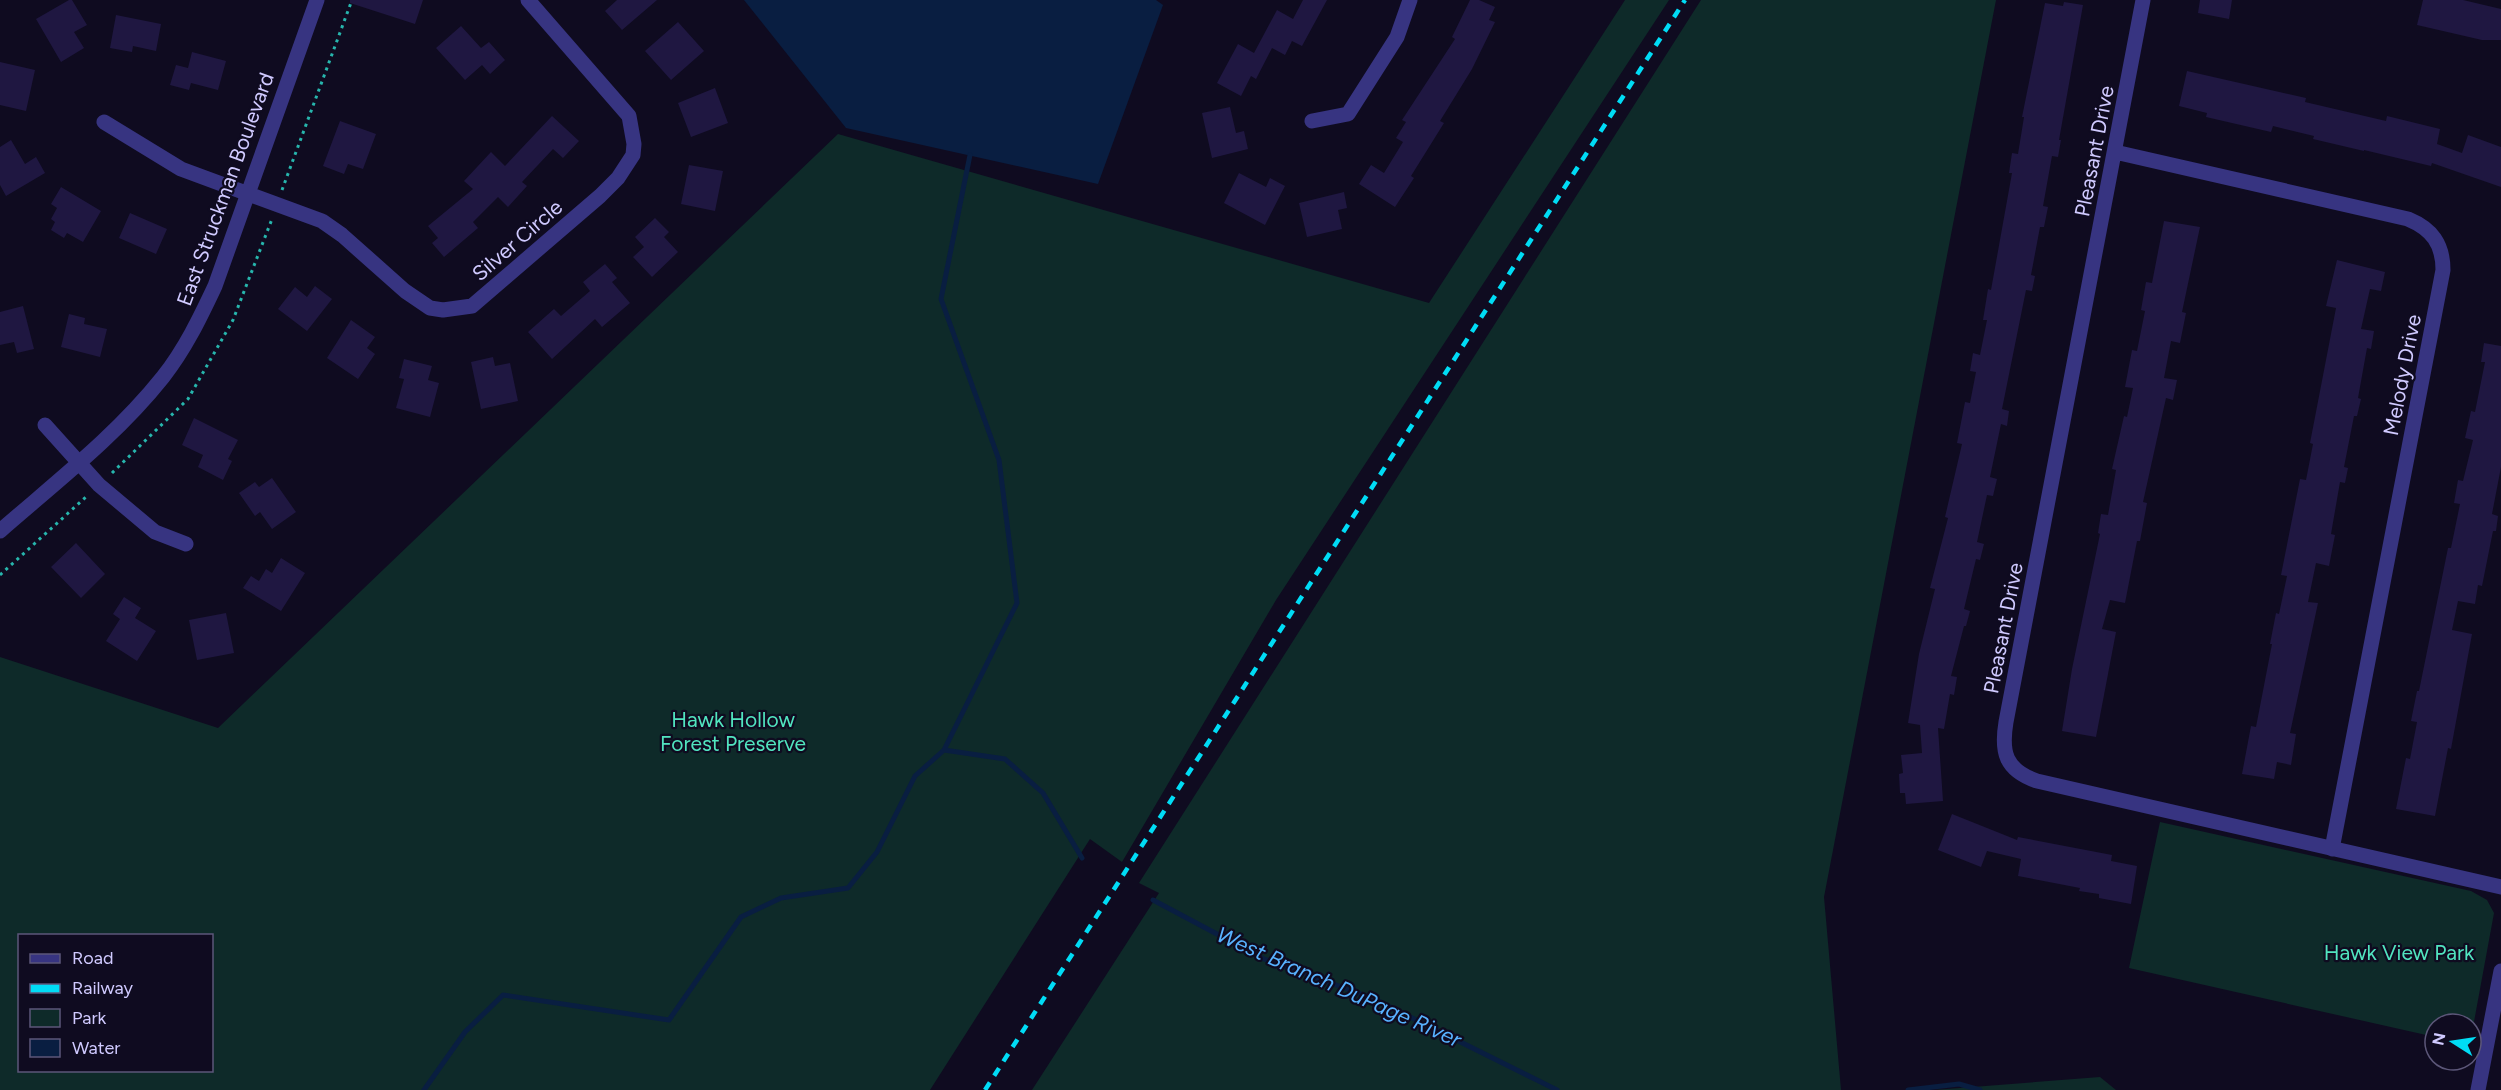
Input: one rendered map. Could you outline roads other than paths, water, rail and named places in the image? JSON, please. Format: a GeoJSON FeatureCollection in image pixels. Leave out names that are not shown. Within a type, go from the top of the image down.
{"type":"FeatureCollection","features":[{"type":"Feature","properties":{"kind":"street","name":"East Struckman Boulevard"},"geometry":{"type":"LineString","coordinates":[[0,531],[79,464],[153,388],[181,352],[215,286],[316,0]]}},
{"type":"Feature","properties":{"kind":"street","name":"Silver Circle"},"geometry":{"type":"LineString","coordinates":[[104,122],[181,169],[322,221],[342,235],[405,291],[430,308],[443,310],[472,306],[600,196],[618,178],[633,155],[634,144],[629,116],[528,0]]}},
{"type":"Feature","properties":{"kind":"street"},"geometry":{"type":"LineString","coordinates":[[1312,121],[1348,114],[1397,37],[1410,0]]}},
{"type":"Feature","properties":{"kind":"street","name":"Pleasant Drive"},"geometry":{"type":"LineString","coordinates":[[2144,0],[2006,722],[2003,739],[2004,752],[2018,772],[2037,781],[2501,887]]}},
{"type":"Feature","properties":{"kind":"street","name":"Melody Drive"},"geometry":{"type":"LineString","coordinates":[[2115,152],[2408,219],[2428,230],[2439,243],[2443,255],[2443,270],[2332,849]]}},
{"type":"Feature","properties":{"kind":"street"},"geometry":{"type":"LineString","coordinates":[[45,425],[99,485],[155,532],[186,544]]}},
{"type":"Feature","properties":{"kind":"street"},"geometry":{"type":"LineString","coordinates":[[2478,1090],[2501,970]]}},
{"type":"Feature","properties":{"kind":"water"},"geometry":{"type":"Polygon","coordinates":[[[744,0],[1156,0],[1163,5],[1098,184],[846,128],[744,0]]]}},
{"type":"Feature","properties":{"kind":"waterway"},"geometry":{"type":"LineString","coordinates":[[944,750],[1017,603],[999,460],[941,299],[970,155]]}},
{"type":"Feature","properties":{"kind":"waterway","name":"West Branch DuPage River"},"geometry":{"type":"LineString","coordinates":[[424,1090],[465,1032],[503,995],[669,1020],[741,917],[781,898],[848,888],[877,852],[915,776],[944,750],[1005,759],[1043,793],[1082,858]]}},
{"type":"Feature","properties":{"kind":"waterway","name":"West Branch DuPage River"},"geometry":{"type":"LineString","coordinates":[[1153,900],[1264,959],[1372,998],[1557,1090]]}},
{"type":"Feature","properties":{"kind":"waterway","name":"West Branch DuPage River"},"geometry":{"type":"LineString","coordinates":[[1908,1090],[1959,1084],[1980,1090]]}},
{"type":"Feature","properties":{"kind":"railway"},"geometry":{"type":"LineString","coordinates":[[985,1090],[1685,0]]}},
{"type":"Feature","properties":{"kind":"park label","name":"Hawk Hollow Forest Preserve"},"geometry":{"type":"Point","coordinates":[733,731]}},
{"type":"Feature","properties":{"kind":"park label","name":"Hawk View Park"},"geometry":{"type":"Point","coordinates":[2399,952]}}]}
